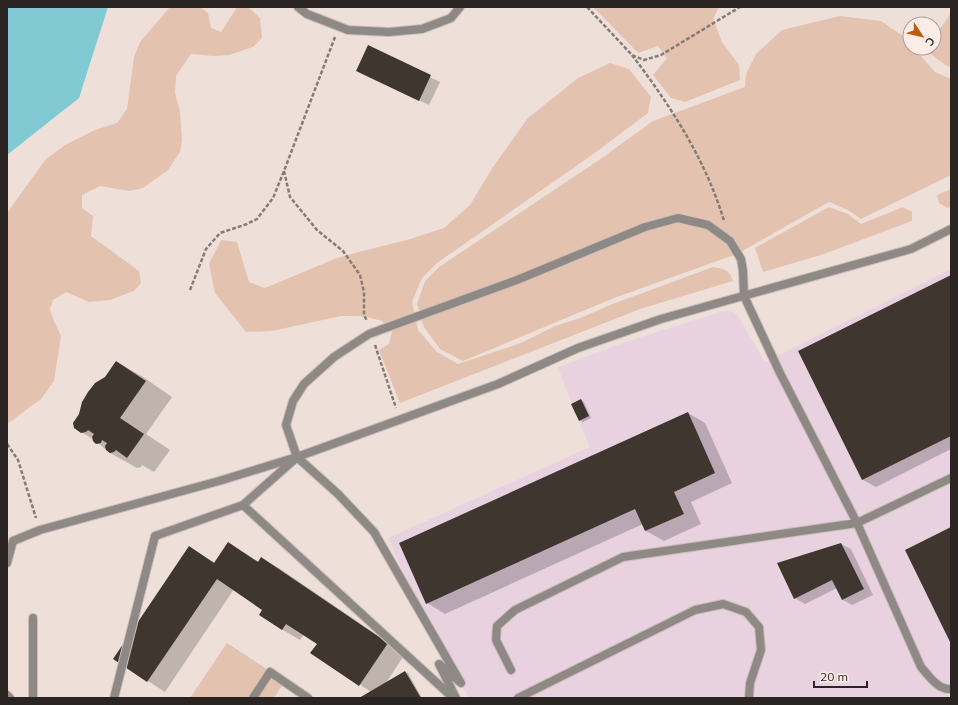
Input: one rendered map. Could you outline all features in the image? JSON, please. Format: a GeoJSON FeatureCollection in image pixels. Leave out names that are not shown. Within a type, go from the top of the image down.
{"type":"FeatureCollection","features":[{"type":"Feature","properties":{"kind":"lane"},"geometry":{"type":"LineString","coordinates":[[298,7],[307,14],[348,30],[389,32],[422,29],[451,18],[460,7]]}},
{"type":"Feature","properties":{"kind":"lane"},"geometry":{"type":"LineString","coordinates":[[460,683],[374,532],[338,494],[297,457],[286,425],[293,401],[304,384],[334,357],[371,333],[517,280],[645,227],[678,218],[708,225],[730,241],[741,259],[744,296],[780,373],[857,523],[921,667],[935,683],[947,689],[951,689]]}},
{"type":"Feature","properties":{"kind":"lane"},"geometry":{"type":"LineString","coordinates":[[7,563],[13,542],[40,530],[219,481],[297,457],[498,384],[578,348],[661,319],[911,249],[951,229]]}},
{"type":"Feature","properties":{"kind":"lane"},"geometry":{"type":"LineString","coordinates":[[114,698],[155,536],[243,505],[297,457]]}},
{"type":"Feature","properties":{"kind":"lane"},"geometry":{"type":"LineString","coordinates":[[511,670],[496,640],[497,626],[515,610],[623,557],[857,523],[951,478]]}},
{"type":"Feature","properties":{"kind":"lane"},"geometry":{"type":"LineString","coordinates":[[243,505],[451,697]]}},
{"type":"Feature","properties":{"kind":"lane"},"geometry":{"type":"LineString","coordinates":[[518,698],[696,610],[723,604],[746,612],[759,628],[761,650],[750,683],[749,698]]}},
{"type":"Feature","properties":{"kind":"lane"},"geometry":{"type":"LineString","coordinates":[[33,618],[34,698]]}},
{"type":"Feature","properties":{"kind":"lane"},"geometry":{"type":"LineString","coordinates":[[451,697],[438,664],[460,683]]}},
{"type":"Feature","properties":{"kind":"lane"},"geometry":{"type":"LineString","coordinates":[[253,698],[270,672],[308,698]]}},
{"type":"Feature","properties":{"kind":"lane"},"geometry":{"type":"LineString","coordinates":[[451,697],[460,683]]}},
{"type":"Feature","properties":{"kind":"lane"},"geometry":{"type":"LineString","coordinates":[[7,695],[10,698]]}},
{"type":"Feature","properties":{"kind":"path"},"geometry":{"type":"LineString","coordinates":[[587,7],[632,55],[658,89],[678,120],[696,152],[718,199],[730,241]]}},
{"type":"Feature","properties":{"kind":"path"},"geometry":{"type":"LineString","coordinates":[[632,55],[644,60],[661,55],[740,7]]}},
{"type":"Feature","properties":{"kind":"path"},"geometry":{"type":"LineString","coordinates":[[190,290],[206,249],[220,233],[257,219],[272,198],[284,171],[339,26]]}},
{"type":"Feature","properties":{"kind":"path"},"geometry":{"type":"LineString","coordinates":[[284,171],[290,197],[317,230],[343,251],[360,275],[364,292],[364,315],[400,420]]}},
{"type":"Feature","properties":{"kind":"path"},"geometry":{"type":"LineString","coordinates":[[7,444],[18,460],[40,530]]}},
{"type":"Feature","properties":{"kind":"shaded area"},"geometry":{"type":"Polygon","coordinates":[[[170,7],[200,7],[208,13],[211,28],[221,32],[237,7],[248,7],[260,18],[262,38],[253,47],[229,55],[213,56],[191,54],[176,76],[175,93],[180,111],[182,140],[180,152],[168,170],[143,188],[129,191],[100,186],[82,195],[82,208],[93,216],[91,236],[139,271],[141,283],[134,291],[110,300],[89,302],[66,292],[53,300],[50,309],[61,336],[54,381],[41,399],[7,424],[7,213],[45,160],[65,145],[95,130],[117,123],[127,109],[134,57],[140,42],[170,7]]]}},
{"type":"Feature","properties":{"kind":"shaded area"},"geometry":{"type":"Polygon","coordinates":[[[593,7],[719,7],[713,19],[722,42],[739,65],[740,80],[685,102],[671,98],[653,75],[667,58],[658,46],[638,53],[593,7]]]}},
{"type":"Feature","properties":{"kind":"shaded area"},"geometry":{"type":"Polygon","coordinates":[[[951,13],[951,67],[947,66],[933,56],[942,56],[942,26],[951,13]]]}},
{"type":"Feature","properties":{"kind":"shaded area"},"geometry":{"type":"Polygon","coordinates":[[[840,16],[881,21],[902,35],[902,56],[921,56],[935,72],[951,79],[951,175],[861,219],[848,210],[829,202],[737,254],[614,298],[463,361],[440,349],[424,327],[417,304],[425,281],[439,267],[599,160],[653,121],[745,87],[746,74],[756,54],[782,30],[840,16]]]}},
{"type":"Feature","properties":{"kind":"shaded area"},"geometry":{"type":"Polygon","coordinates":[[[610,63],[629,69],[651,97],[648,113],[592,155],[437,263],[422,278],[412,302],[418,330],[437,352],[458,364],[521,343],[555,326],[583,317],[610,305],[713,267],[726,270],[730,274],[733,281],[643,308],[400,403],[379,350],[389,344],[392,332],[382,321],[367,317],[341,316],[272,331],[246,332],[215,293],[209,264],[221,240],[237,242],[249,282],[265,288],[337,258],[407,240],[444,228],[470,205],[493,167],[528,118],[578,78],[610,63]]]}},
{"type":"Feature","properties":{"kind":"shaded area"},"geometry":{"type":"Polygon","coordinates":[[[951,189],[951,206],[948,208],[939,203],[937,195],[951,189]]]}},
{"type":"Feature","properties":{"kind":"shaded area"},"geometry":{"type":"Polygon","coordinates":[[[829,207],[848,214],[861,224],[903,207],[912,212],[912,221],[824,254],[763,272],[755,248],[829,207]]]}},
{"type":"Feature","properties":{"kind":"shaded area"},"geometry":{"type":"Polygon","coordinates":[[[951,269],[951,698],[469,698],[431,634],[388,538],[590,447],[571,403],[558,367],[628,341],[724,311],[731,311],[736,314],[765,362],[951,269]]]}},
{"type":"Feature","properties":{"kind":"shaded area"},"geometry":{"type":"Polygon","coordinates":[[[227,643],[285,681],[274,698],[190,698],[227,643]]]}},
{"type":"Feature","properties":{"kind":"water"},"geometry":{"type":"Polygon","coordinates":[[[7,7],[108,7],[79,98],[7,155],[7,7]]]}},
{"type":"Feature","properties":{"kind":"building"},"geometry":{"type":"Polygon","coordinates":[[[368,45],[431,75],[419,101],[356,71],[368,45]]]}},
{"type":"Feature","properties":{"kind":"building"},"geometry":{"type":"Polygon","coordinates":[[[951,275],[951,436],[862,480],[798,351],[951,275]]]}},
{"type":"Feature","properties":{"kind":"building"},"geometry":{"type":"Polygon","coordinates":[[[116,361],[146,381],[120,418],[144,434],[127,458],[116,450],[110,453],[106,450],[105,446],[107,443],[102,440],[101,443],[96,444],[92,437],[94,434],[88,430],[81,433],[74,428],[73,423],[79,414],[82,402],[88,392],[95,383],[105,377],[116,361]]]}},
{"type":"Feature","properties":{"kind":"building"},"geometry":{"type":"Polygon","coordinates":[[[581,399],[589,416],[579,421],[571,404],[581,399]]]}},
{"type":"Feature","properties":{"kind":"building"},"geometry":{"type":"Polygon","coordinates":[[[688,412],[715,473],[674,492],[684,514],[645,531],[635,509],[426,604],[399,543],[688,412]]]}},
{"type":"Feature","properties":{"kind":"building"},"geometry":{"type":"Polygon","coordinates":[[[951,527],[951,644],[905,550],[951,527]]]}},
{"type":"Feature","properties":{"kind":"building"},"geometry":{"type":"Polygon","coordinates":[[[228,542],[258,562],[261,557],[388,643],[359,686],[310,653],[317,644],[286,624],[282,630],[259,615],[262,610],[217,579],[147,682],[113,659],[189,546],[214,563],[228,542]]]}},
{"type":"Feature","properties":{"kind":"building"},"geometry":{"type":"Polygon","coordinates":[[[841,543],[864,589],[842,600],[832,580],[794,599],[777,563],[841,543]]]}},
{"type":"Feature","properties":{"kind":"building"},"geometry":{"type":"Polygon","coordinates":[[[405,671],[421,698],[359,698],[405,671]]]}}]}
